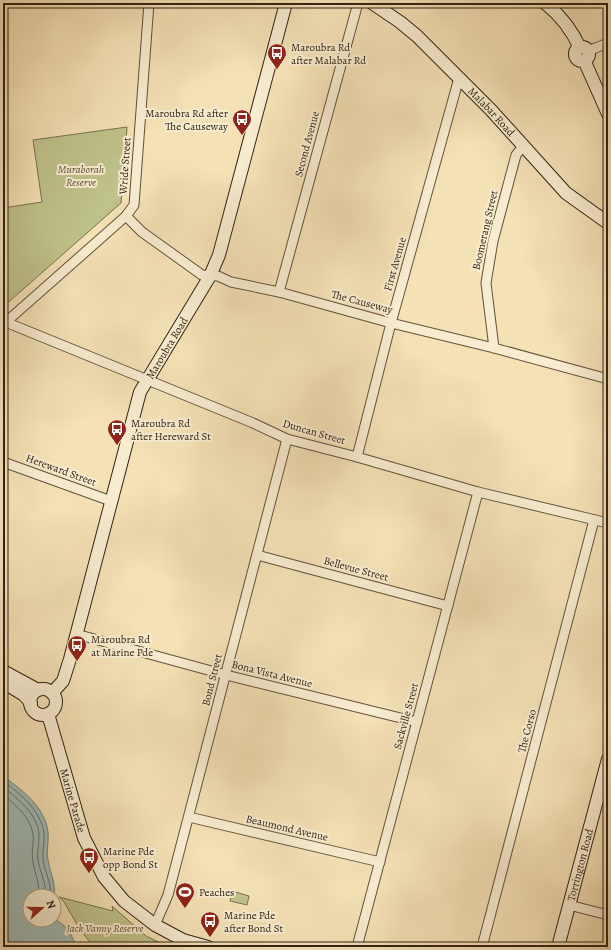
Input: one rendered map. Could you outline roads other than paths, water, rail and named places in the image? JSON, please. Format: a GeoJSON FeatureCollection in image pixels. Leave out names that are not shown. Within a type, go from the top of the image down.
{"type":"FeatureCollection","features":[{"type":"Feature","properties":{"kind":"street","name":"Wride Street"},"geometry":{"type":"LineString","coordinates":[[4,321],[126,216],[134,205],[149,3]]}},
{"type":"Feature","properties":{"kind":"street","name":"Maroubra Road"},"geometry":{"type":"LineString","coordinates":[[52,693],[63,681],[140,392],[210,276],[223,243],[286,3]]}},
{"type":"Feature","properties":{"kind":"street","name":"Second Avenue"},"geometry":{"type":"LineString","coordinates":[[279,292],[358,3]]}},
{"type":"Feature","properties":{"kind":"street","name":"Malabar Road"},"geometry":{"type":"LineString","coordinates":[[372,3],[400,22],[417,36],[524,145],[566,192],[608,223]]}},
{"type":"Feature","properties":{"kind":"street"},"geometry":{"type":"LineString","coordinates":[[545,3],[558,15],[570,30],[584,53],[608,114]]}},
{"type":"Feature","properties":{"kind":"street"},"geometry":{"type":"LineString","coordinates":[[584,53],[608,43]]}},
{"type":"Feature","properties":{"kind":"street","name":"First Avenue"},"geometry":{"type":"LineString","coordinates":[[357,457],[391,323],[459,78]]}},
{"type":"Feature","properties":{"kind":"street","name":"Boomerang Street"},"geometry":{"type":"LineString","coordinates":[[494,348],[486,283],[493,241],[516,155],[524,145]]}},
{"type":"Feature","properties":{"kind":"street","name":"The Causeway"},"geometry":{"type":"LineString","coordinates":[[126,216],[142,232],[202,275],[218,276],[231,282],[279,292],[391,323],[494,348],[608,379]]}},
{"type":"Feature","properties":{"kind":"street","name":"Duncan Street"},"geometry":{"type":"LineString","coordinates":[[4,321],[254,423],[287,439],[357,457],[478,492],[608,523]]}},
{"type":"Feature","properties":{"kind":"street","name":"Bond Street"},"geometry":{"type":"LineString","coordinates":[[155,925],[168,895],[287,439]]}},
{"type":"Feature","properties":{"kind":"street","name":"Hereward Street"},"geometry":{"type":"LineString","coordinates":[[3,462],[111,501]]}},
{"type":"Feature","properties":{"kind":"street","name":"Sackville Street"},"geometry":{"type":"LineString","coordinates":[[357,947],[478,492]]}},
{"type":"Feature","properties":{"kind":"street","name":"The Corso"},"geometry":{"type":"LineString","coordinates":[[482,947],[594,520]]}},
{"type":"Feature","properties":{"kind":"street","name":"Bellevue Street"},"geometry":{"type":"LineString","coordinates":[[257,555],[448,606]]}},
{"type":"Feature","properties":{"kind":"street","name":"Bona Vista Avenue"},"geometry":{"type":"LineString","coordinates":[[76,634],[226,675],[417,722]]}},
{"type":"Feature","properties":{"kind":"street"},"geometry":{"type":"LineString","coordinates":[[3,671],[38,690]]}},
{"type":"Feature","properties":{"kind":"street"},"geometry":{"type":"LineString","coordinates":[[3,682],[24,695],[31,703]]}},
{"type":"Feature","properties":{"kind":"street"},"geometry":{"type":"LineString","coordinates":[[46,689],[55,696],[56,705],[48,714],[44,715],[36,713],[31,707],[32,695],[38,690],[46,689]]}},
{"type":"Feature","properties":{"kind":"street","name":"Marine Parade"},"geometry":{"type":"LineString","coordinates":[[48,714],[84,838],[104,877],[124,901],[155,925],[183,940],[208,947]]}},
{"type":"Feature","properties":{"kind":"street","name":"Torrington Road"},"geometry":{"type":"LineString","coordinates":[[558,947],[608,759]]}},
{"type":"Feature","properties":{"kind":"street","name":"Beaumond Avenue"},"geometry":{"type":"LineString","coordinates":[[189,817],[380,862]]}},
{"type":"Feature","properties":{"kind":"street"},"geometry":{"type":"LineString","coordinates":[[569,905],[608,915]]}},
{"type":"Feature","properties":{"kind":"water"},"geometry":{"type":"Polygon","coordinates":[[[3,776],[32,800],[46,823],[48,832],[47,857],[54,882],[54,888],[22,888],[22,928],[62,928],[62,924],[68,929],[77,947],[3,947],[3,776]]]}},
{"type":"Feature","properties":{"kind":"place","name":"Maroubra Rd after Malabar Rd"},"geometry":{"type":"Point","coordinates":[277,70]}},
{"type":"Feature","properties":{"kind":"place","name":"Maroubra Rd after The Causeway"},"geometry":{"type":"Point","coordinates":[242,136]}},
{"type":"Feature","properties":{"kind":"place","name":"Maroubra Rd after Hereward St"},"geometry":{"type":"Point","coordinates":[117,446]}},
{"type":"Feature","properties":{"kind":"place","name":"Maroubra Rd at Marine Pde"},"geometry":{"type":"Point","coordinates":[77,662]}},
{"type":"Feature","properties":{"kind":"place","name":"Marine Pde opp Bond St"},"geometry":{"type":"Point","coordinates":[89,874]}},
{"type":"Feature","properties":{"kind":"place","name":"Peaches"},"geometry":{"type":"Point","coordinates":[185,909]}},
{"type":"Feature","properties":{"kind":"place","name":"Marine Pde after Bond St"},"geometry":{"type":"Point","coordinates":[210,938]}},
{"type":"Feature","properties":{"kind":"park label","name":"Muraborah Reserve"},"geometry":{"type":"Point","coordinates":[81,175]}},
{"type":"Feature","properties":{"kind":"park label","name":"Jack Vanny Reserve"},"geometry":{"type":"Point","coordinates":[105,928]}}]}
